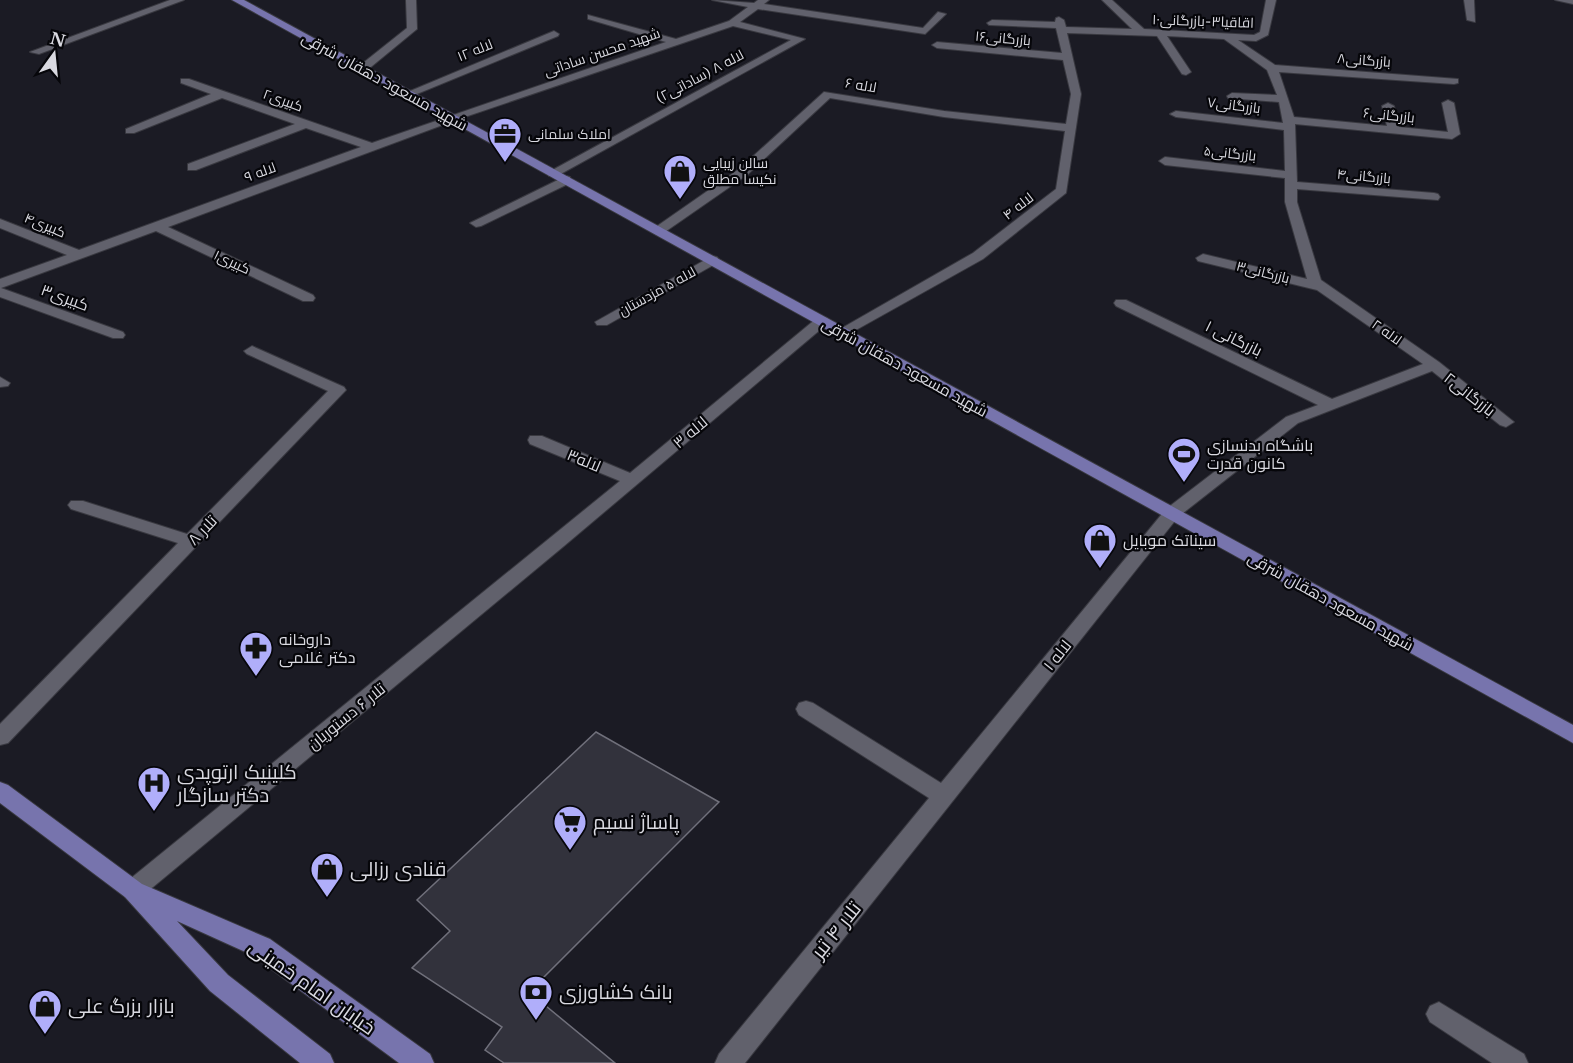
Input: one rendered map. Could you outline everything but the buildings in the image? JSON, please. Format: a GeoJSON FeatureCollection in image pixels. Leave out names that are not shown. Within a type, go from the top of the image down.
{"type":"FeatureCollection","features":[{"type":"Feature","properties":{"kind":"main road","name":"شهید مسعود دهقان شرقی"},"geometry":{"type":"LineString","coordinates":[[241,1],[1573,735]]}},
{"type":"Feature","properties":{"kind":"main road","name":"خیابان امام خمینی"},"geometry":{"type":"LineString","coordinates":[[0,791],[133,890],[219,983],[321,1063]]}},
{"type":"Feature","properties":{"kind":"main road","name":"خیابان امام خمینی"},"geometry":{"type":"LineString","coordinates":[[133,890],[261,947],[421,1063]]}},
{"type":"Feature","properties":{"kind":"street"},"geometry":{"type":"LineString","coordinates":[[35,52],[179,0]]}},
{"type":"Feature","properties":{"kind":"street"},"geometry":{"type":"LineString","coordinates":[[363,69],[412,29],[411,0]]}},
{"type":"Feature","properties":{"kind":"street"},"geometry":{"type":"LineString","coordinates":[[717,0],[761,3],[925,31],[941,14]]}},
{"type":"Feature","properties":{"kind":"street"},"geometry":{"type":"LineString","coordinates":[[1107,0],[1141,32]]}},
{"type":"Feature","properties":{"kind":"street","name":"اقاقیا۳-بازرگانی۱۰"},"geometry":{"type":"LineString","coordinates":[[992,22],[1256,38],[1265,33],[1271,0]]}},
{"type":"Feature","properties":{"kind":"street"},"geometry":{"type":"LineString","coordinates":[[1469,0],[1472,20]]}},
{"type":"Feature","properties":{"kind":"street"},"geometry":{"type":"LineString","coordinates":[[1560,0],[1573,1]]}},
{"type":"Feature","properties":{"kind":"street","name":"شهید محسن ساداتی"},"geometry":{"type":"LineString","coordinates":[[452,118],[732,23],[761,3]]}},
{"type":"Feature","properties":{"kind":"street"},"geometry":{"type":"LineString","coordinates":[[591,17],[677,42]]}},
{"type":"Feature","properties":{"kind":"street","name":"لاله ۸ (ساداتی۲)"},"geometry":{"type":"LineString","coordinates":[[559,177],[800,39],[732,23]]}},
{"type":"Feature","properties":{"kind":"street","name":"لاله ۴"},"geometry":{"type":"LineString","coordinates":[[842,332],[978,256],[1062,190],[1076,94],[1060,25]]}},
{"type":"Feature","properties":{"kind":"street"},"geometry":{"type":"LineString","coordinates":[[1160,33],[1186,72]]}},
{"type":"Feature","properties":{"kind":"street","name":"لاله ۱۲"},"geometry":{"type":"LineString","coordinates":[[408,94],[554,34]]}},
{"type":"Feature","properties":{"kind":"street"},"geometry":{"type":"LineString","coordinates":[[1228,38],[1272,68]]}},
{"type":"Feature","properties":{"kind":"street","name":"بازرگانی۱۶"},"geometry":{"type":"LineString","coordinates":[[937,45],[1067,57]]}},
{"type":"Feature","properties":{"kind":"street","name":"بازرگانی۸"},"geometry":{"type":"LineString","coordinates":[[1272,68],[1454,81]]}},
{"type":"Feature","properties":{"kind":"street","name":"لاله ۲"},"geometry":{"type":"LineString","coordinates":[[1272,68],[1284,99],[1289,123],[1291,202],[1315,282],[1434,365]]}},
{"type":"Feature","properties":{"kind":"street","name":"کبیری۲"},"geometry":{"type":"LineString","coordinates":[[185,81],[371,147]]}},
{"type":"Feature","properties":{"kind":"street"},"geometry":{"type":"LineString","coordinates":[[130,131],[221,94]]}},
{"type":"Feature","properties":{"kind":"street","name":"لاله ۶"},"geometry":{"type":"LineString","coordinates":[[657,231],[743,171],[828,94],[944,114],[1071,128]]}},
{"type":"Feature","properties":{"kind":"street"},"geometry":{"type":"LineString","coordinates":[[1232,96],[1284,99]]}},
{"type":"Feature","properties":{"kind":"street","name":"بازرگانی۶"},"geometry":{"type":"LineString","coordinates":[[1289,123],[1452,136],[1454,134],[1448,103]]}},
{"type":"Feature","properties":{"kind":"street"},"geometry":{"type":"LineString","coordinates":[[1388,106],[1394,130]]}},
{"type":"Feature","properties":{"kind":"street","name":"بازرگانی۷"},"geometry":{"type":"LineString","coordinates":[[1176,114],[1289,123]]}},
{"type":"Feature","properties":{"kind":"street","name":"لاله ۹"},"geometry":{"type":"LineString","coordinates":[[0,284],[452,118]]}},
{"type":"Feature","properties":{"kind":"street"},"geometry":{"type":"LineString","coordinates":[[192,167],[305,124]]}},
{"type":"Feature","properties":{"kind":"street","name":"بازرگانی۵"},"geometry":{"type":"LineString","coordinates":[[1165,161],[1291,180]]}},
{"type":"Feature","properties":{"kind":"street"},"geometry":{"type":"LineString","coordinates":[[476,223],[559,177]]}},
{"type":"Feature","properties":{"kind":"street","name":"بازرگانی۴"},"geometry":{"type":"LineString","coordinates":[[1291,180],[1434,197]]}},
{"type":"Feature","properties":{"kind":"street","name":"کبیری۴"},"geometry":{"type":"LineString","coordinates":[[0,224],[79,255]]}},
{"type":"Feature","properties":{"kind":"street","name":"کبیری۱"},"geometry":{"type":"LineString","coordinates":[[156,226],[308,298]]}},
{"type":"Feature","properties":{"kind":"street","name":"بازرگانی۳"},"geometry":{"type":"LineString","coordinates":[[1203,258],[1323,287]]}},
{"type":"Feature","properties":{"kind":"street","name":"لاله ۵ مزدستان"},"geometry":{"type":"LineString","coordinates":[[602,322],[712,261]]}},
{"type":"Feature","properties":{"kind":"street","name":"کبیری۳"},"geometry":{"type":"LineString","coordinates":[[0,292],[118,335]]}},
{"type":"Feature","properties":{"kind":"street","name":"بازرگانی ۱"},"geometry":{"type":"LineString","coordinates":[[1121,303],[1331,405]]}},
{"type":"Feature","properties":{"kind":"street","name":"لاله ۳"},"geometry":{"type":"LineString","coordinates":[[558,542],[822,321]]}},
{"type":"Feature","properties":{"kind":"street","name":"تلار ۸"},"geometry":{"type":"LineString","coordinates":[[0,737],[338,390],[252,351]]}},
{"type":"Feature","properties":{"kind":"street"},"geometry":{"type":"LineString","coordinates":[[1172,513],[1292,420],[1434,365]]}},
{"type":"Feature","properties":{"kind":"street","name":"بازرگانی۲"},"geometry":{"type":"LineString","coordinates":[[1434,365],[1506,422]]}},
{"type":"Feature","properties":{"kind":"street","name":"لاله۳"},"geometry":{"type":"LineString","coordinates":[[536,440],[632,480]]}},
{"type":"Feature","properties":{"kind":"street"},"geometry":{"type":"LineString","coordinates":[[77,505],[191,541]]}},
{"type":"Feature","properties":{"kind":"street","name":"لاله ۱"},"geometry":{"type":"LineString","coordinates":[[943,796],[1172,513]]}},
{"type":"Feature","properties":{"kind":"street","name":"تلار ۶ دستوریان"},"geometry":{"type":"LineString","coordinates":[[133,890],[558,542]]}},
{"type":"Feature","properties":{"kind":"street"},"geometry":{"type":"LineString","coordinates":[[806,709],[943,796]]}},
{"type":"Feature","properties":{"kind":"street","name":"تلار ۴ تیر"},"geometry":{"type":"LineString","coordinates":[[728,1063],[943,796]]}},
{"type":"Feature","properties":{"kind":"street"},"geometry":{"type":"LineString","coordinates":[[1439,1014],[1515,1063]]}},
{"type":"Feature","properties":{"kind":"place","name":"املاک سلمانی"},"geometry":{"type":"Point","coordinates":[505,163]}},
{"type":"Feature","properties":{"kind":"place","name":"سالن زیبایی نکیسا مطلق"},"geometry":{"type":"Point","coordinates":[680,200]}},
{"type":"Feature","properties":{"kind":"place","name":"باشگاه بدنسازی کانون قدرت"},"geometry":{"type":"Point","coordinates":[1184,483]}},
{"type":"Feature","properties":{"kind":"place","name":"سیناتک موبایل"},"geometry":{"type":"Point","coordinates":[1100,569]}},
{"type":"Feature","properties":{"kind":"place","name":"داروخانه دکتر غلامی"},"geometry":{"type":"Point","coordinates":[256,677]}},
{"type":"Feature","properties":{"kind":"place","name":"کلینیک ارتوپدی دکتر سازگار"},"geometry":{"type":"Point","coordinates":[154,812]}},
{"type":"Feature","properties":{"kind":"place","name":"پاساژ نسیم"},"geometry":{"type":"Point","coordinates":[570,851]}},
{"type":"Feature","properties":{"kind":"place","name":"قنادی رزالی"},"geometry":{"type":"Point","coordinates":[327,898]}},
{"type":"Feature","properties":{"kind":"place","name":"بانک کشاورزی"},"geometry":{"type":"Point","coordinates":[536,1021]}},
{"type":"Feature","properties":{"kind":"place","name":"بازار بزرگ علی"},"geometry":{"type":"Point","coordinates":[45,1035]}}]}
